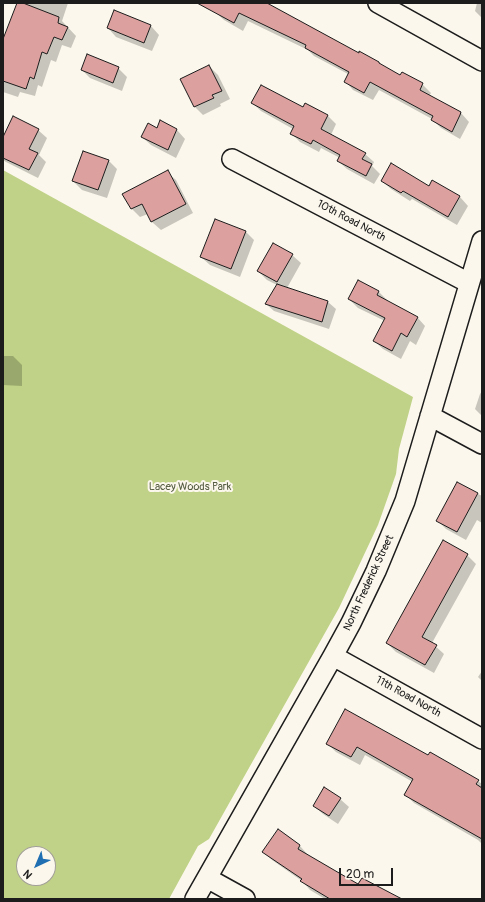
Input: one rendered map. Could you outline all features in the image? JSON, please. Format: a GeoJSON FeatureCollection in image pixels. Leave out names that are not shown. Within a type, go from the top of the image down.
{"type":"FeatureCollection","features":[{"type":"Feature","properties":{"kind":"street"},"geometry":{"type":"LineString","coordinates":[[378,3],[482,61]]}},
{"type":"Feature","properties":{"kind":"street","name":"10th Road North"},"geometry":{"type":"LineString","coordinates":[[232,159],[469,283]]}},
{"type":"Feature","properties":{"kind":"street","name":"North Frederick Street"},"geometry":{"type":"LineString","coordinates":[[195,899],[334,656],[376,571],[405,501],[482,241]]}},
{"type":"Feature","properties":{"kind":"street"},"geometry":{"type":"LineString","coordinates":[[430,416],[482,444]]}},
{"type":"Feature","properties":{"kind":"street","name":"11th Road North"},"geometry":{"type":"LineString","coordinates":[[334,656],[482,739]]}},
{"type":"Feature","properties":{"kind":"street"},"geometry":{"type":"LineString","coordinates":[[207,878],[244,899]]}},
{"type":"Feature","properties":{"kind":"green space","name":"Lacey Woods Park"},"geometry":{"type":"Polygon","coordinates":[[[3,170],[413,397],[399,449],[396,474],[378,525],[339,608],[209,839],[198,846],[169,899],[3,899],[3,170]]]}},
{"type":"Feature","properties":{"kind":"building"},"geometry":{"type":"Polygon","coordinates":[[[17,3],[23,3],[59,17],[58,23],[68,27],[62,40],[54,37],[47,54],[42,52],[34,79],[30,77],[26,89],[3,81],[3,39],[17,3]]]}},
{"type":"Feature","properties":{"kind":"building"},"geometry":{"type":"Polygon","coordinates":[[[197,3],[267,3],[359,53],[359,51],[400,75],[402,72],[423,83],[420,90],[461,112],[460,115],[452,132],[431,120],[433,116],[370,82],[364,93],[344,82],[349,72],[305,48],[306,45],[239,13],[234,23],[197,3]]]}},
{"type":"Feature","properties":{"kind":"building"},"geometry":{"type":"Polygon","coordinates":[[[114,10],[151,25],[144,43],[107,28],[114,10]]]}},
{"type":"Feature","properties":{"kind":"building"},"geometry":{"type":"Polygon","coordinates":[[[87,54],[119,67],[113,83],[81,70],[87,54]]]}},
{"type":"Feature","properties":{"kind":"building"},"geometry":{"type":"Polygon","coordinates":[[[209,65],[222,91],[212,95],[214,98],[194,107],[180,79],[209,65]]]}},
{"type":"Feature","properties":{"kind":"building"},"geometry":{"type":"Polygon","coordinates":[[[261,85],[303,107],[305,103],[328,115],[321,129],[366,153],[362,159],[372,164],[366,176],[337,161],[340,155],[313,140],[311,144],[290,134],[294,126],[251,103],[261,85]]]}},
{"type":"Feature","properties":{"kind":"building"},"geometry":{"type":"Polygon","coordinates":[[[13,116],[39,129],[29,149],[38,153],[29,170],[3,158],[3,137],[13,116]]]}},
{"type":"Feature","properties":{"kind":"building"},"geometry":{"type":"Polygon","coordinates":[[[160,120],[177,129],[168,150],[141,137],[148,123],[157,128],[160,120]]]}},
{"type":"Feature","properties":{"kind":"building"},"geometry":{"type":"Polygon","coordinates":[[[83,151],[109,160],[98,190],[72,181],[83,151]]]}},
{"type":"Feature","properties":{"kind":"building"},"geometry":{"type":"Polygon","coordinates":[[[391,163],[429,186],[432,180],[460,196],[448,217],[403,191],[401,193],[381,181],[391,163]]]}},
{"type":"Feature","properties":{"kind":"building"},"geometry":{"type":"Polygon","coordinates":[[[168,170],[186,204],[151,222],[142,204],[131,209],[122,194],[168,170]]]}},
{"type":"Feature","properties":{"kind":"building"},"geometry":{"type":"Polygon","coordinates":[[[215,219],[246,231],[231,269],[200,257],[215,219]]]}},
{"type":"Feature","properties":{"kind":"building"},"geometry":{"type":"Polygon","coordinates":[[[273,243],[293,254],[277,282],[257,271],[273,243]]]}},
{"type":"Feature","properties":{"kind":"building"},"geometry":{"type":"Polygon","coordinates":[[[358,280],[379,291],[377,295],[418,317],[407,337],[401,333],[392,351],[373,341],[385,318],[348,299],[358,280]]]}},
{"type":"Feature","properties":{"kind":"building"},"geometry":{"type":"Polygon","coordinates":[[[277,284],[328,301],[322,322],[265,304],[277,284]]]}},
{"type":"Feature","properties":{"kind":"building"},"geometry":{"type":"Polygon","coordinates":[[[457,482],[478,493],[457,532],[436,521],[457,482]]]}},
{"type":"Feature","properties":{"kind":"building"},"geometry":{"type":"Polygon","coordinates":[[[443,540],[468,554],[422,637],[437,645],[425,665],[386,643],[443,540]]]}},
{"type":"Feature","properties":{"kind":"building"},"geometry":{"type":"Polygon","coordinates":[[[345,709],[428,755],[430,752],[479,780],[476,784],[482,788],[482,839],[404,795],[413,779],[357,747],[351,757],[326,744],[345,709]]]}},
{"type":"Feature","properties":{"kind":"building"},"geometry":{"type":"Polygon","coordinates":[[[324,787],[341,798],[329,816],[313,806],[324,787]]]}},
{"type":"Feature","properties":{"kind":"building"},"geometry":{"type":"Polygon","coordinates":[[[278,829],[300,845],[298,849],[358,884],[362,878],[402,899],[330,899],[300,881],[302,879],[262,852],[278,829]]]}}]}
